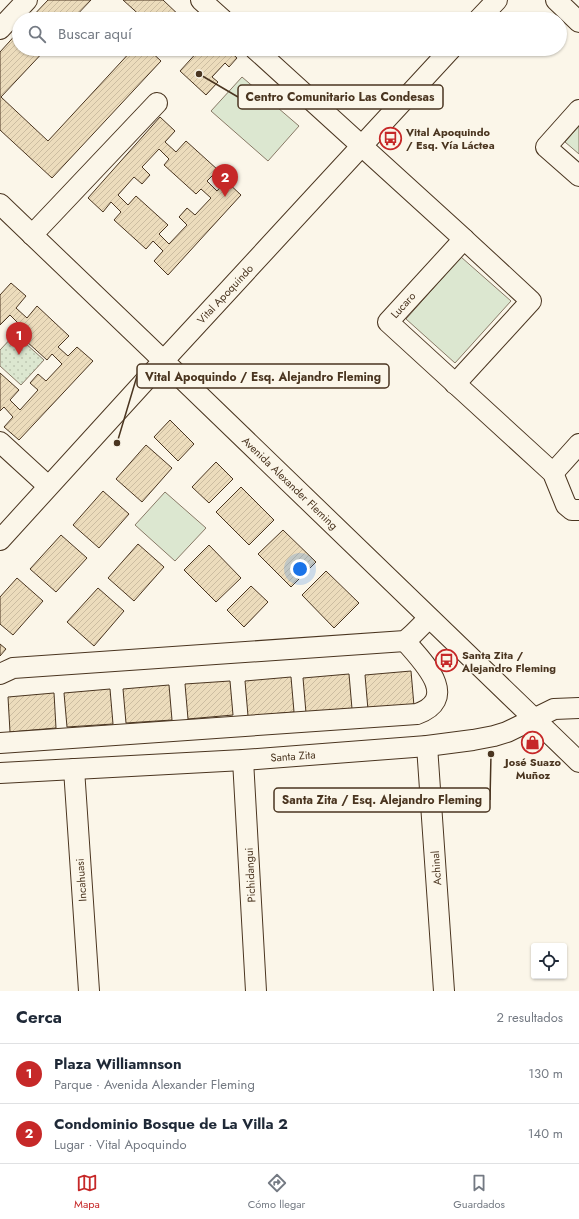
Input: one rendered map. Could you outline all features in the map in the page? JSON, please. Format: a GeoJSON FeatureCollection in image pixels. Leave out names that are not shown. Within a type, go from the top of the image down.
{"type":"FeatureCollection","features":[{"type":"Feature","properties":{"kind":"street"},"geometry":{"type":"LineString","coordinates":[[16,12],[27,0]]}},
{"type":"Feature","properties":{"kind":"street"},"geometry":{"type":"LineString","coordinates":[[201,0],[214,12]]}},
{"type":"Feature","properties":{"kind":"street"},"geometry":{"type":"LineString","coordinates":[[486,12],[497,0]]}},
{"type":"Feature","properties":{"kind":"street"},"geometry":{"type":"LineString","coordinates":[[556,0],[579,22]]}},
{"type":"Feature","properties":{"kind":"street"},"geometry":{"type":"LineString","coordinates":[[0,29],[12,16]]}},
{"type":"Feature","properties":{"kind":"street"},"geometry":{"type":"LineString","coordinates":[[263,56],[531,300],[455,384]]}},
{"type":"Feature","properties":{"kind":"street","name":"Vital Apoquindo"},"geometry":{"type":"LineString","coordinates":[[0,540],[445,56]]}},
{"type":"Feature","properties":{"kind":"street"},"geometry":{"type":"LineString","coordinates":[[32,235],[157,103]]}},
{"type":"Feature","properties":{"kind":"street"},"geometry":{"type":"LineString","coordinates":[[579,110],[546,146],[579,176]]}},
{"type":"Feature","properties":{"kind":"street","name":"Avenida Alexander Fleming"},"geometry":{"type":"LineString","coordinates":[[0,204],[164,360],[579,762]]}},
{"type":"Feature","properties":{"kind":"street","name":"Lucaro"},"geometry":{"type":"LineString","coordinates":[[464,239],[388,322],[553,473]]}},
{"type":"Feature","properties":{"kind":"street"},"geometry":{"type":"LineString","coordinates":[[0,442],[48,486]]}},
{"type":"Feature","properties":{"kind":"street"},"geometry":{"type":"LineString","coordinates":[[579,444],[553,473],[566,505],[572,510],[579,510]]}},
{"type":"Feature","properties":{"kind":"street"},"geometry":{"type":"LineString","coordinates":[[0,674],[13,668],[405,641],[430,618]]}},
{"type":"Feature","properties":{"kind":"street"},"geometry":{"type":"LineString","coordinates":[[0,743],[417,714],[424,712],[435,701],[437,687],[432,674],[405,641]]}},
{"type":"Feature","properties":{"kind":"street","name":"Santa Zita"},"geometry":{"type":"LineString","coordinates":[[0,774],[243,760],[427,746],[494,736],[508,732],[534,718],[554,710],[579,708]]}},
{"type":"Feature","properties":{"kind":"street","name":"Achinal"},"geometry":{"type":"LineString","coordinates":[[427,746],[444,991]]}},
{"type":"Feature","properties":{"kind":"street","name":"Pichidangui"},"geometry":{"type":"LineString","coordinates":[[243,760],[256,991]]}},
{"type":"Feature","properties":{"kind":"street","name":"Incahuasi"},"geometry":{"type":"LineString","coordinates":[[74,769],[89,991]]}},
{"type":"Feature","properties":{"kind":"green space"},"geometry":{"type":"Polygon","coordinates":[[[242,77],[299,126],[268,161],[211,111],[242,77]]]}},
{"type":"Feature","properties":{"kind":"green space"},"geometry":{"type":"Polygon","coordinates":[[[579,126],[579,154],[565,142],[579,126]]]}},
{"type":"Feature","properties":{"kind":"green space"},"geometry":{"type":"Polygon","coordinates":[[[461,257],[511,301],[455,363],[406,319],[461,257]]]}},
{"type":"Feature","properties":{"kind":"green space"},"geometry":{"type":"Polygon","coordinates":[[[15,334],[44,360],[21,385],[0,366],[0,350],[15,334]]]}},
{"type":"Feature","properties":{"kind":"green space"},"geometry":{"type":"Polygon","coordinates":[[[165,492],[206,528],[175,561],[135,525],[165,492]]]}},
{"type":"Feature","properties":{"kind":"building"},"geometry":{"type":"Polygon","coordinates":[[[48,0],[91,0],[80,12],[37,12],[48,0]]]}},
{"type":"Feature","properties":{"kind":"building"},"geometry":{"type":"Polygon","coordinates":[[[123,0],[163,0],[176,12],[136,12],[123,0]]]}},
{"type":"Feature","properties":{"kind":"building"},"geometry":{"type":"Polygon","coordinates":[[[12,39],[12,56],[39,56],[1,97],[48,141],[127,56],[156,56],[161,61],[52,178],[0,130],[0,52],[12,39]]]}},
{"type":"Feature","properties":{"kind":"building"},"geometry":{"type":"Polygon","coordinates":[[[194,56],[235,56],[237,58],[229,67],[225,63],[212,77],[218,82],[206,95],[180,71],[194,56]]]}},
{"type":"Feature","properties":{"kind":"building"},"geometry":{"type":"Polygon","coordinates":[[[160,117],[175,131],[165,142],[176,152],[186,141],[218,170],[207,181],[217,191],[226,181],[241,195],[168,275],[154,261],[163,251],[153,241],[146,249],[114,220],[121,212],[111,202],[103,212],[88,198],[160,117]],[[159,149],[142,167],[150,175],[142,184],[134,177],[118,195],[128,205],[136,196],[168,225],[159,234],[169,244],[187,225],[179,217],[187,208],[195,215],[211,198],[201,189],[196,194],[164,165],[169,159],[159,149]]]}},
{"type":"Feature","properties":{"kind":"building"},"geometry":{"type":"Polygon","coordinates":[[[11,283],[26,296],[16,308],[27,318],[37,306],[69,336],[58,347],[68,356],[77,347],[93,361],[19,440],[4,427],[13,417],[4,407],[0,411],[0,373],[19,390],[10,400],[20,410],[38,390],[30,383],[38,374],[46,381],[62,364],[52,354],[47,360],[15,331],[20,325],[10,315],[0,325],[0,295],[11,283]]]}},
{"type":"Feature","properties":{"kind":"building"},"geometry":{"type":"Polygon","coordinates":[[[170,420],[194,444],[178,461],[154,437],[170,420]]]}},
{"type":"Feature","properties":{"kind":"building"},"geometry":{"type":"Polygon","coordinates":[[[146,445],[172,468],[142,502],[116,479],[146,445]]]}},
{"type":"Feature","properties":{"kind":"building"},"geometry":{"type":"Polygon","coordinates":[[[216,462],[233,479],[209,503],[192,487],[216,462]]]}},
{"type":"Feature","properties":{"kind":"building"},"geometry":{"type":"Polygon","coordinates":[[[241,487],[274,520],[249,545],[216,512],[241,487]]]}},
{"type":"Feature","properties":{"kind":"building"},"geometry":{"type":"Polygon","coordinates":[[[103,491],[129,514],[99,548],[73,525],[103,491]]]}},
{"type":"Feature","properties":{"kind":"building"},"geometry":{"type":"Polygon","coordinates":[[[283,530],[316,562],[291,587],[258,554],[283,530]]]}},
{"type":"Feature","properties":{"kind":"building"},"geometry":{"type":"Polygon","coordinates":[[[61,535],[87,558],[56,592],[30,569],[61,535]]]}},
{"type":"Feature","properties":{"kind":"building"},"geometry":{"type":"Polygon","coordinates":[[[138,544],[164,567],[134,601],[108,578],[138,544]]]}},
{"type":"Feature","properties":{"kind":"building"},"geometry":{"type":"Polygon","coordinates":[[[209,545],[241,578],[216,602],[184,570],[209,545]]]}},
{"type":"Feature","properties":{"kind":"building"},"geometry":{"type":"Polygon","coordinates":[[[326,571],[359,603],[334,628],[302,595],[326,571]]]}},
{"type":"Feature","properties":{"kind":"building"},"geometry":{"type":"Polygon","coordinates":[[[17,578],[43,601],[13,635],[0,624],[0,597],[17,578]]]}},
{"type":"Feature","properties":{"kind":"building"},"geometry":{"type":"Polygon","coordinates":[[[251,586],[268,602],[244,627],[227,610],[251,586]]]}},
{"type":"Feature","properties":{"kind":"building"},"geometry":{"type":"Polygon","coordinates":[[[98,588],[124,611],[94,646],[67,622],[98,588]]]}},
{"type":"Feature","properties":{"kind":"building"},"geometry":{"type":"Polygon","coordinates":[[[0,644],[6,649],[0,656],[0,644]]]}},
{"type":"Feature","properties":{"kind":"building"},"geometry":{"type":"Polygon","coordinates":[[[411,671],[414,706],[368,710],[365,675],[411,671]]]}},
{"type":"Feature","properties":{"kind":"building"},"geometry":{"type":"Polygon","coordinates":[[[349,674],[352,709],[306,713],[303,678],[349,674]]]}},
{"type":"Feature","properties":{"kind":"building"},"geometry":{"type":"Polygon","coordinates":[[[291,677],[294,712],[248,716],[245,681],[291,677]]]}},
{"type":"Feature","properties":{"kind":"building"},"geometry":{"type":"Polygon","coordinates":[[[230,681],[233,715],[188,719],[185,684],[230,681]]]}},
{"type":"Feature","properties":{"kind":"building"},"geometry":{"type":"Polygon","coordinates":[[[169,685],[172,720],[126,723],[123,689],[169,685]]]}},
{"type":"Feature","properties":{"kind":"building"},"geometry":{"type":"Polygon","coordinates":[[[110,689],[113,724],[67,727],[64,693],[110,689]]]}},
{"type":"Feature","properties":{"kind":"building"},"geometry":{"type":"Polygon","coordinates":[[[54,693],[56,728],[10,732],[8,697],[54,693]]]}},
{"type":"Feature","properties":{"kind":"place","name":"Centro Comunitario Las Condesas"},"geometry":{"type":"Point","coordinates":[199,74]}},
{"type":"Feature","properties":{"kind":"place","name":"Vital Apoquindo / Esq. Vía Láctea"},"geometry":{"type":"Point","coordinates":[391,138]}},
{"type":"Feature","properties":{"kind":"place","name":"Condominio Bosque de La Villa 2"},"geometry":{"type":"Point","coordinates":[225,197]}},
{"type":"Feature","properties":{"kind":"place","name":"Plaza Williamnson"},"geometry":{"type":"Point","coordinates":[19,355]}},
{"type":"Feature","properties":{"kind":"place","name":"Vital Apoquindo / Esq. Alejandro Fleming"},"geometry":{"type":"Point","coordinates":[117,443]}},
{"type":"Feature","properties":{"kind":"place","name":"Santa Zita / Alejandro Fleming"},"geometry":{"type":"Point","coordinates":[446,661]}},
{"type":"Feature","properties":{"kind":"place","name":"José Suazo Muñoz"},"geometry":{"type":"Point","coordinates":[533,742]}},
{"type":"Feature","properties":{"kind":"place","name":"Santa Zita / Esq. Alejandro Fleming"},"geometry":{"type":"Point","coordinates":[491,754]}}]}
